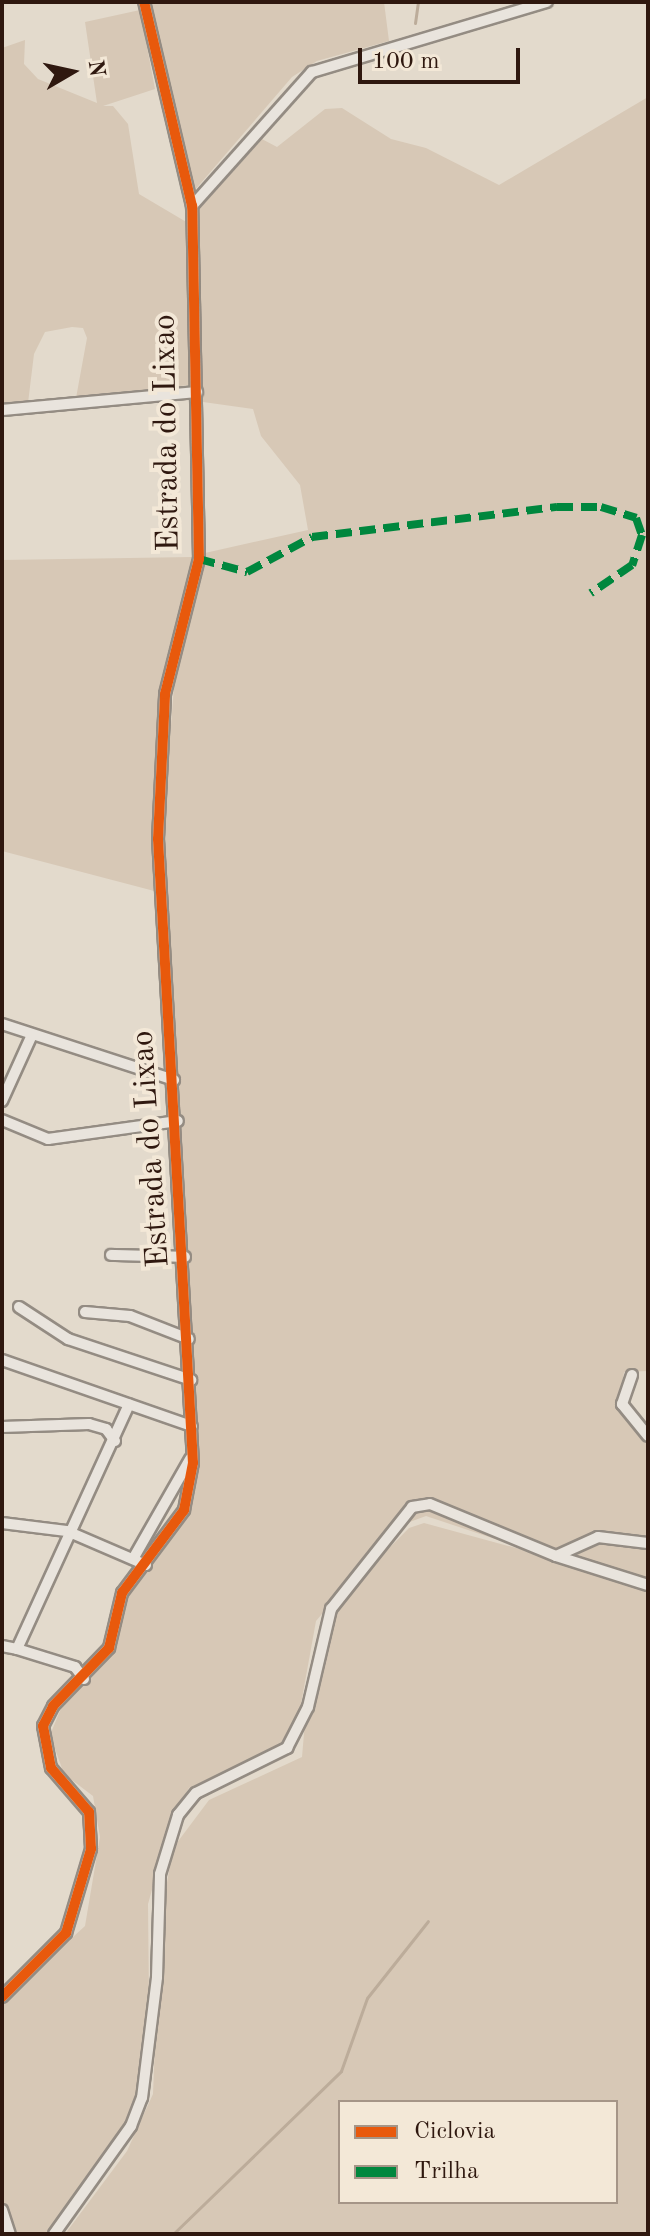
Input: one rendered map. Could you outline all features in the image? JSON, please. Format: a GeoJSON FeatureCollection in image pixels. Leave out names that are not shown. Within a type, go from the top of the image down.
{"type":"FeatureCollection","features":[{"type":"Feature","properties":{"kind":"street","name":"Estrada do Lixao"},"geometry":{"type":"LineString","coordinates":[[2,1997],[66,1933],[81,1899],[91,1823],[51,1768],[42,1744],[53,1706],[84,1679],[109,1648],[122,1593],[146,1565],[184,1510],[193,1453],[159,796],[165,694],[199,559],[192,206],[144,2]]}},
{"type":"Feature","properties":{"kind":"street"},"geometry":{"type":"LineString","coordinates":[[508,14],[509,2]]}},
{"type":"Feature","properties":{"kind":"street"},"geometry":{"type":"LineString","coordinates":[[192,206],[312,72],[547,2]]}},
{"type":"Feature","properties":{"kind":"street"},"geometry":{"type":"LineString","coordinates":[[2,410],[197,392]]}},
{"type":"Feature","properties":{"kind":"street"},"geometry":{"type":"LineString","coordinates":[[2,1024],[174,1080]]}},
{"type":"Feature","properties":{"kind":"street"},"geometry":{"type":"LineString","coordinates":[[2,1101],[32,1035]]}},
{"type":"Feature","properties":{"kind":"street"},"geometry":{"type":"LineString","coordinates":[[3,1123],[48,1139],[178,1121]]}},
{"type":"Feature","properties":{"kind":"street"},"geometry":{"type":"LineString","coordinates":[[111,1255],[185,1257]]}},
{"type":"Feature","properties":{"kind":"street"},"geometry":{"type":"LineString","coordinates":[[19,1307],[68,1339],[191,1380]]}},
{"type":"Feature","properties":{"kind":"street"},"geometry":{"type":"LineString","coordinates":[[85,1312],[130,1316],[189,1339]]}},
{"type":"Feature","properties":{"kind":"street"},"geometry":{"type":"LineString","coordinates":[[2,1360],[192,1426]]}},
{"type":"Feature","properties":{"kind":"street"},"geometry":{"type":"LineString","coordinates":[[632,1375],[622,1404],[648,1436]]}},
{"type":"Feature","properties":{"kind":"street"},"geometry":{"type":"LineString","coordinates":[[17,1649],[67,1531],[115,1441],[129,1404]]}},
{"type":"Feature","properties":{"kind":"street"},"geometry":{"type":"LineString","coordinates":[[2,1427],[89,1424],[106,1429],[115,1441]]}},
{"type":"Feature","properties":{"kind":"street"},"geometry":{"type":"LineString","coordinates":[[133,1559],[193,1453]]}},
{"type":"Feature","properties":{"kind":"street"},"geometry":{"type":"LineString","coordinates":[[54,2234],[131,2126],[142,2098],[157,1977],[160,1874],[187,1802],[287,1748],[308,1707],[331,1609],[412,1507],[430,1504],[556,1556],[648,1585]]}},
{"type":"Feature","properties":{"kind":"street"},"geometry":{"type":"LineString","coordinates":[[2,1523],[67,1531],[146,1565]]}},
{"type":"Feature","properties":{"kind":"street"},"geometry":{"type":"LineString","coordinates":[[556,1556],[598,1537],[648,1543]]}},
{"type":"Feature","properties":{"kind":"street"},"geometry":{"type":"LineString","coordinates":[[2,1646],[75,1667],[84,1679]]}},
{"type":"Feature","properties":{"kind":"street"},"geometry":{"type":"LineString","coordinates":[[2,2210],[10,2234]]}},
{"type":"Feature","properties":{"kind":"shaded area"},"geometry":{"type":"Polygon","coordinates":[[[150,2],[384,2],[389,41],[317,61],[292,77],[194,191],[150,2]]]}},
{"type":"Feature","properties":{"kind":"shaded area"},"geometry":{"type":"Polygon","coordinates":[[[140,10],[155,89],[103,106],[113,106],[128,124],[139,194],[188,223],[189,385],[76,398],[87,338],[83,328],[72,327],[45,332],[34,354],[28,403],[2,406],[2,48],[25,40],[24,64],[38,79],[97,103],[85,22],[140,10]]]}},
{"type":"Feature","properties":{"kind":"shaded area"},"geometry":{"type":"Polygon","coordinates":[[[648,97],[648,1371],[624,1372],[618,1409],[648,1444],[648,1538],[584,1536],[557,1559],[587,1542],[648,1545],[648,2234],[65,2234],[127,2151],[153,2094],[160,1923],[173,1848],[209,1800],[302,1757],[308,1687],[328,1610],[409,1528],[424,1523],[549,1557],[426,1516],[396,1527],[316,1621],[297,1726],[276,1757],[189,1788],[173,1815],[148,1904],[149,2000],[139,2100],[51,2234],[13,2234],[2,2201],[2,2002],[85,1926],[100,1837],[93,1796],[64,1774],[50,1735],[62,1706],[111,1655],[126,1597],[185,1518],[198,1464],[162,844],[175,673],[205,553],[308,530],[300,485],[261,436],[253,409],[203,402],[197,212],[260,138],[277,147],[325,109],[342,108],[391,139],[426,148],[499,185],[648,97]]]}},
{"type":"Feature","properties":{"kind":"shaded area"},"geometry":{"type":"Polygon","coordinates":[[[192,557],[158,707],[158,892],[2,851],[2,560],[192,557]]]}},
{"type":"Feature","properties":{"kind":"waterway"},"geometry":{"type":"LineString","coordinates":[[415,23],[418,2]]}},
{"type":"Feature","properties":{"kind":"waterway"},"geometry":{"type":"LineString","coordinates":[[173,2234],[341,2071],[367,1998],[428,1921]]}},
{"type":"Feature","properties":{"kind":"marked path"},"geometry":{"type":"LineString","coordinates":[[199,559],[247,572],[312,537],[557,507],[601,507],[636,518],[642,535],[632,565],[591,593]]}},
{"type":"Feature","properties":{"kind":"cycle path"},"geometry":{"type":"LineString","coordinates":[[2,1997],[66,1933],[91,1849],[89,1812],[51,1768],[43,1726],[53,1706],[109,1648],[122,1593],[184,1510],[193,1463],[158,839],[165,694],[199,559],[192,206],[144,2]]}}]}
